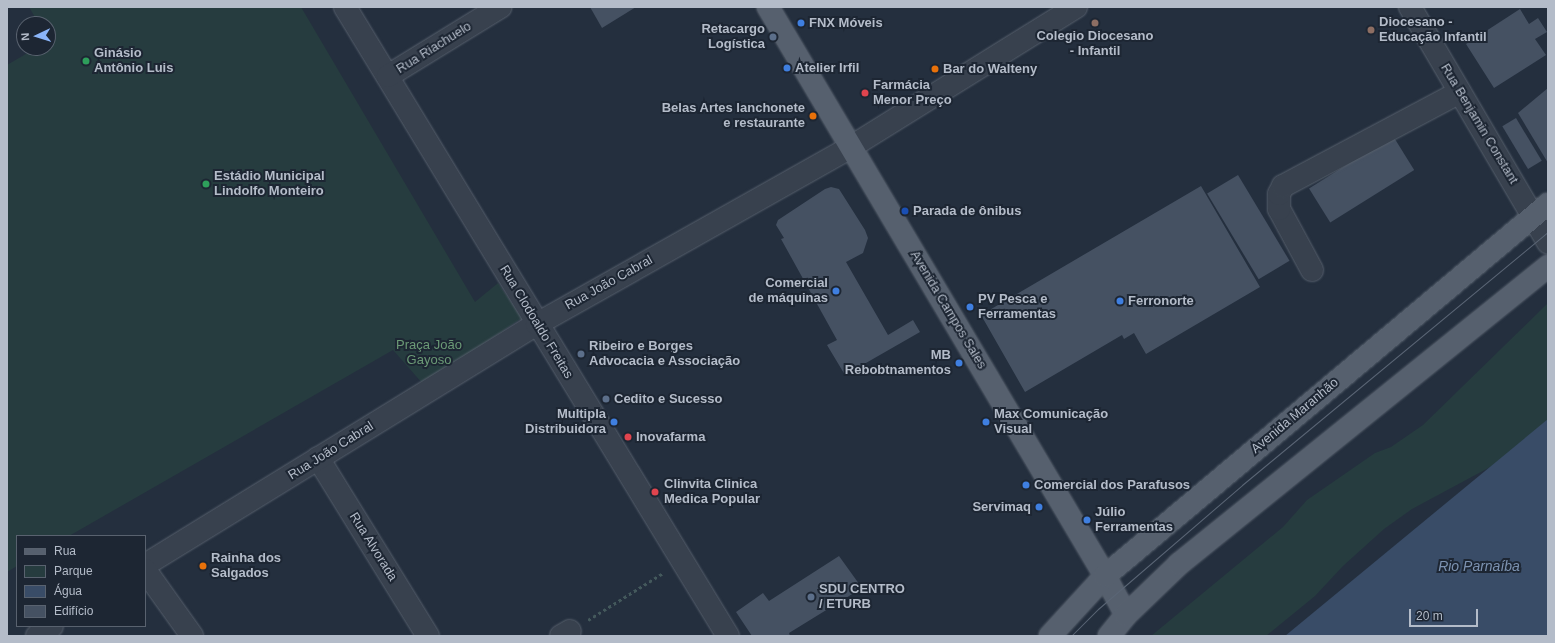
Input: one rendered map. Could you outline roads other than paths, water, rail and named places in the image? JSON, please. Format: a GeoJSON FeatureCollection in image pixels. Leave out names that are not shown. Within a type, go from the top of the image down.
{"type":"FeatureCollection","features":[{"type":"Feature","properties":{"kind":"main road","name":"Avenida Campos Sales"},"geometry":{"type":"LineString","coordinates":[[768,7],[1105,576],[1126,615]]}},
{"type":"Feature","properties":{"kind":"main road","name":"Avenida Maranhão"},"geometry":{"type":"LineString","coordinates":[[1050,636],[1105,576],[1541,210]]}},
{"type":"Feature","properties":{"kind":"main road"},"geometry":{"type":"LineString","coordinates":[[1109,636],[1126,615],[1179,564],[1548,266]]}},
{"type":"Feature","properties":{"kind":"street","name":"Rua Clodoaldo Freitas"},"geometry":{"type":"LineString","coordinates":[[345,7],[681,562],[728,636]]}},
{"type":"Feature","properties":{"kind":"street","name":"Rua Riachuelo"},"geometry":{"type":"LineString","coordinates":[[388,76],[500,7]]}},
{"type":"Feature","properties":{"kind":"street","name":"Rua João Cabral"},"geometry":{"type":"LineString","coordinates":[[146,564],[537,324],[851,147],[1076,7]]}},
{"type":"Feature","properties":{"kind":"street","name":"Rua Benjamin Constant"},"geometry":{"type":"LineString","coordinates":[[1410,7],[1460,92],[1541,210],[1548,242]]}},
{"type":"Feature","properties":{"kind":"street"},"geometry":{"type":"LineString","coordinates":[[1312,270],[1279,209],[1279,194],[1283,186],[1460,92]]}},
{"type":"Feature","properties":{"kind":"street","name":"Rua Alvorada"},"geometry":{"type":"LineString","coordinates":[[318,458],[428,636]]}},
{"type":"Feature","properties":{"kind":"street"},"geometry":{"type":"LineString","coordinates":[[146,571],[192,636]]}},
{"type":"Feature","properties":{"kind":"street"},"geometry":{"type":"LineString","coordinates":[[37,636],[50,627]]}},
{"type":"Feature","properties":{"kind":"water","name":"Rio Parnaíba"},"geometry":{"type":"Polygon","coordinates":[[[1548,419],[1548,636],[1285,636],[1548,419]]]}},
{"type":"Feature","properties":{"kind":"tram line"},"geometry":{"type":"LineString","coordinates":[[1071,636],[1098,609],[1242,485],[1548,232]]}},
{"type":"Feature","properties":{"kind":"place","name":"FNX Móveis"},"geometry":{"type":"Point","coordinates":[801,23]}},
{"type":"Feature","properties":{"kind":"place","name":"Colegio Diocesano - Infantil"},"geometry":{"type":"Point","coordinates":[1095,23]}},
{"type":"Feature","properties":{"kind":"place","name":"Diocesano - Educação Infantil"},"geometry":{"type":"Point","coordinates":[1371,30]}},
{"type":"Feature","properties":{"kind":"place","name":"Retacargo Logística"},"geometry":{"type":"Point","coordinates":[773,37]}},
{"type":"Feature","properties":{"kind":"place","name":"Ginásio Antônio Luis"},"geometry":{"type":"Point","coordinates":[86,61]}},
{"type":"Feature","properties":{"kind":"place","name":"Atelier Irfil"},"geometry":{"type":"Point","coordinates":[787,68]}},
{"type":"Feature","properties":{"kind":"place","name":"Bar do Walteny"},"geometry":{"type":"Point","coordinates":[935,69]}},
{"type":"Feature","properties":{"kind":"place","name":"Farmácia Menor Preço"},"geometry":{"type":"Point","coordinates":[865,93]}},
{"type":"Feature","properties":{"kind":"place","name":"Belas Artes lanchonete e restaurante"},"geometry":{"type":"Point","coordinates":[813,116]}},
{"type":"Feature","properties":{"kind":"place","name":"Estádio Municipal Lindolfo Monteiro"},"geometry":{"type":"Point","coordinates":[206,184]}},
{"type":"Feature","properties":{"kind":"place","name":"Parada de ônibus"},"geometry":{"type":"Point","coordinates":[905,211]}},
{"type":"Feature","properties":{"kind":"place","name":"Comercial de máquinas"},"geometry":{"type":"Point","coordinates":[836,291]}},
{"type":"Feature","properties":{"kind":"place","name":"Ferronorte"},"geometry":{"type":"Point","coordinates":[1120,301]}},
{"type":"Feature","properties":{"kind":"place","name":"PV Pesca e Ferramentas"},"geometry":{"type":"Point","coordinates":[970,307]}},
{"type":"Feature","properties":{"kind":"place","name":"Ribeiro e Borges Advocacia e Associação"},"geometry":{"type":"Point","coordinates":[581,354]}},
{"type":"Feature","properties":{"kind":"place","name":"MB Rebobtnamentos"},"geometry":{"type":"Point","coordinates":[959,363]}},
{"type":"Feature","properties":{"kind":"place","name":"Cedito e Sucesso"},"geometry":{"type":"Point","coordinates":[606,399]}},
{"type":"Feature","properties":{"kind":"place","name":"Multipla Distribuidora"},"geometry":{"type":"Point","coordinates":[614,422]}},
{"type":"Feature","properties":{"kind":"place","name":"Max Comunicação Visual"},"geometry":{"type":"Point","coordinates":[986,422]}},
{"type":"Feature","properties":{"kind":"place","name":"Inovafarma"},"geometry":{"type":"Point","coordinates":[628,437]}},
{"type":"Feature","properties":{"kind":"place","name":"Comercial dos Parafusos"},"geometry":{"type":"Point","coordinates":[1026,485]}},
{"type":"Feature","properties":{"kind":"place","name":"Clinvita Clinica Medica Popular"},"geometry":{"type":"Point","coordinates":[655,492]}},
{"type":"Feature","properties":{"kind":"place","name":"Servimaq"},"geometry":{"type":"Point","coordinates":[1039,507]}},
{"type":"Feature","properties":{"kind":"place","name":"Júlio Ferramentas"},"geometry":{"type":"Point","coordinates":[1087,520]}},
{"type":"Feature","properties":{"kind":"place","name":"Rainha dos Salgados"},"geometry":{"type":"Point","coordinates":[203,566]}},
{"type":"Feature","properties":{"kind":"place","name":"SDU CENTRO / ETURB"},"geometry":{"type":"Point","coordinates":[811,597]}},
{"type":"Feature","properties":{"kind":"park label","name":"Praça João Gayoso"},"geometry":{"type":"Point","coordinates":[429,354]}}]}
